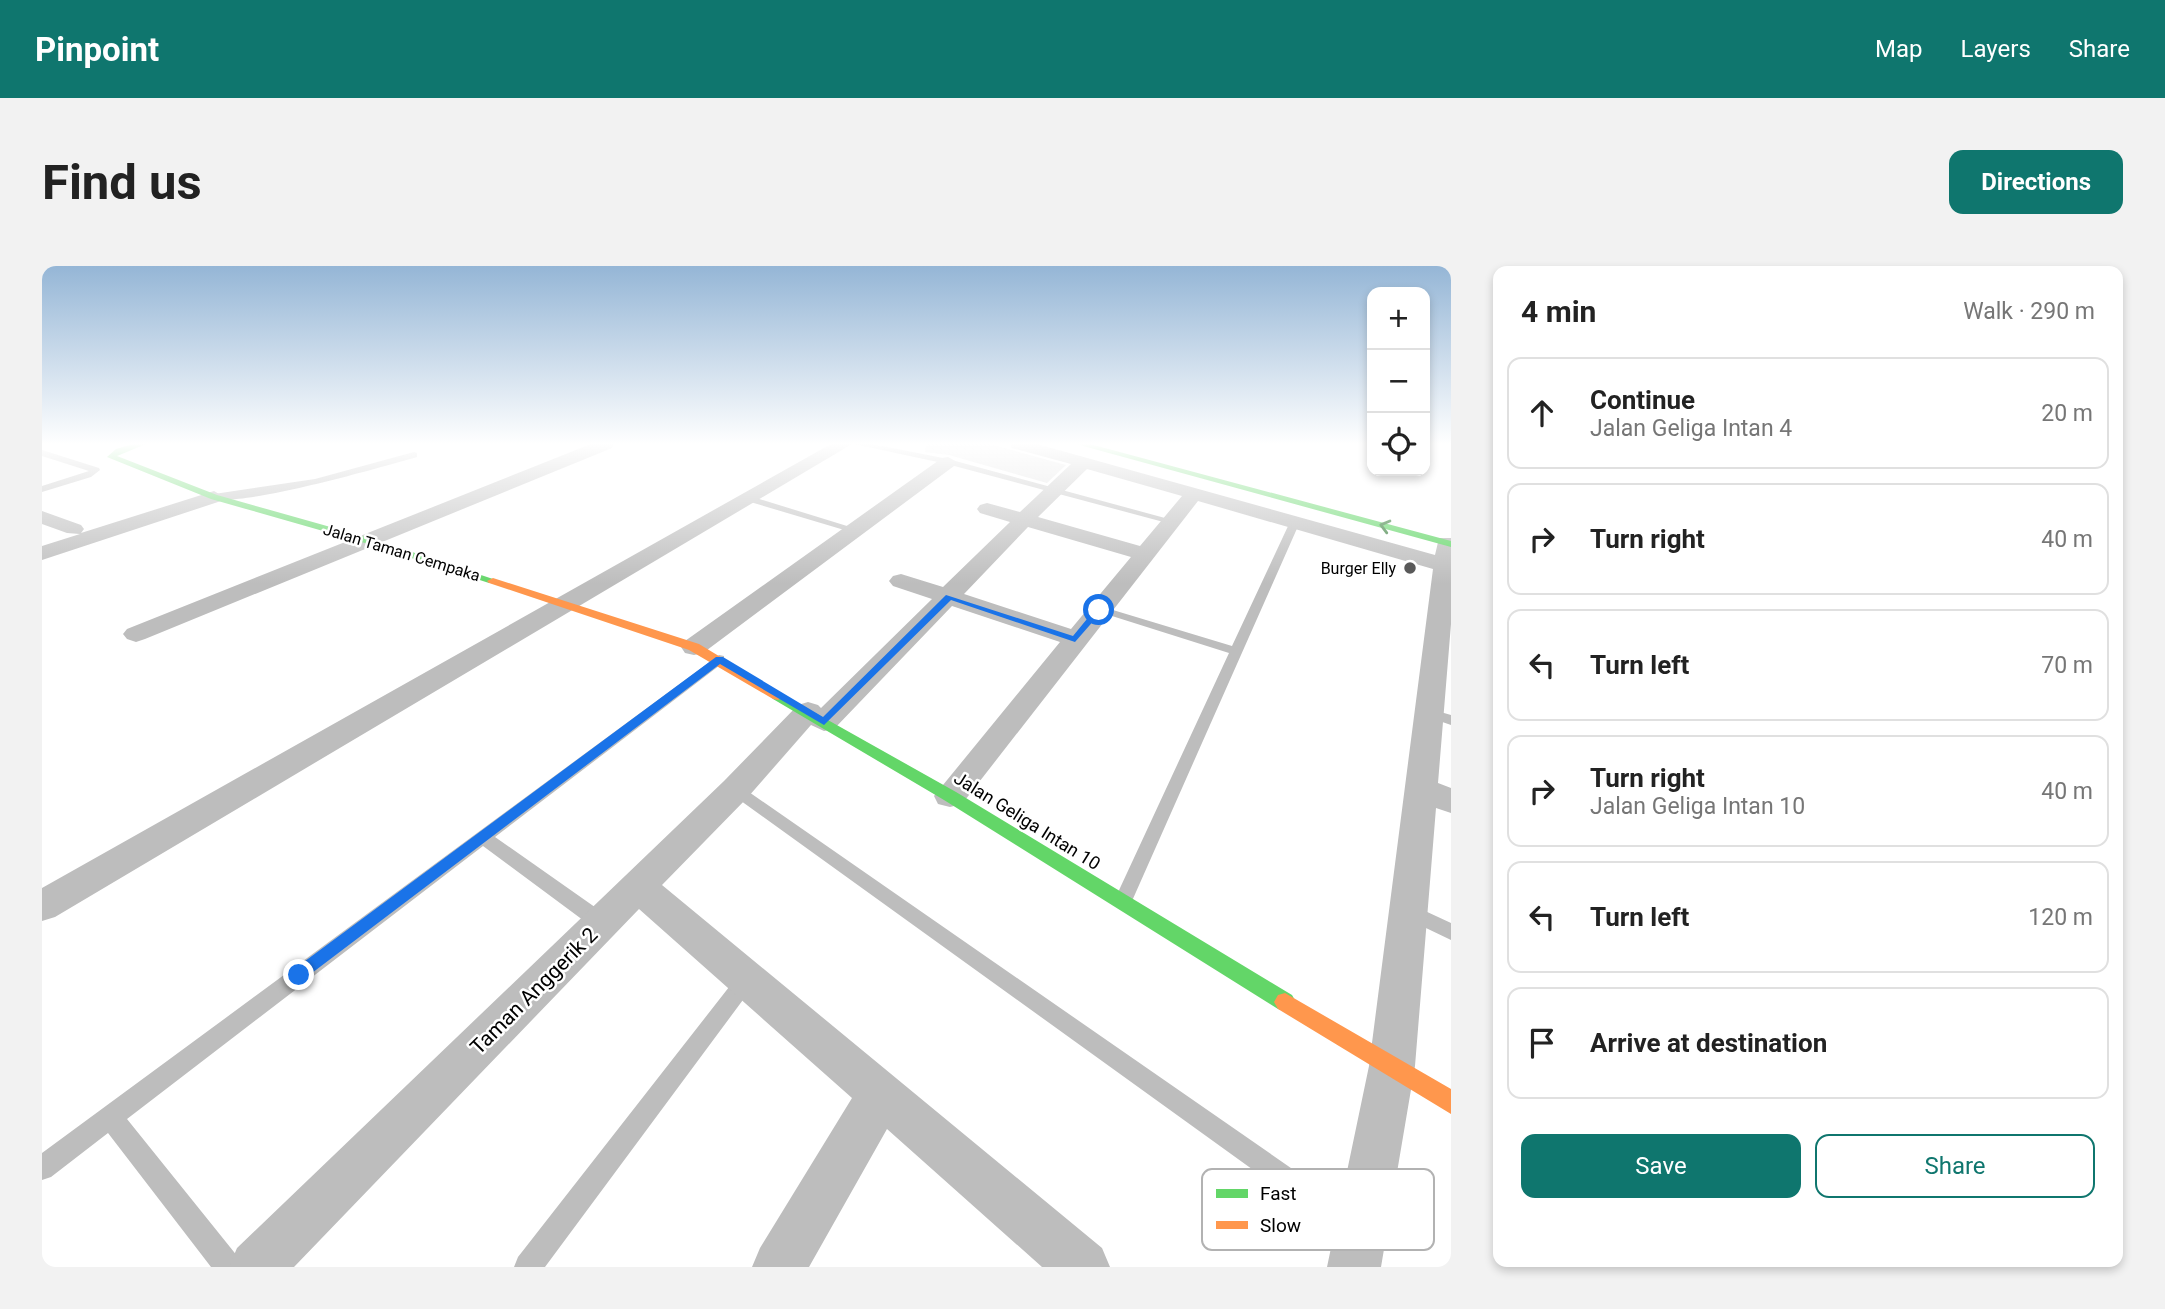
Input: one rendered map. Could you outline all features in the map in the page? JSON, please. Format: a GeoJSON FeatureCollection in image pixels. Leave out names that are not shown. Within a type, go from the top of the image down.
{"type":"FeatureCollection","features":[{"type":"Feature","properties":{"kind":"main road","name":"Jalan Taman Cempaka"},"geometry":{"type":"LineString","coordinates":[[198,491],[369,541],[567,604]]}},
{"type":"Feature","properties":{"kind":"main road"},"geometry":{"type":"LineString","coordinates":[[1225,491],[1449,550]]}},
{"type":"Feature","properties":{"kind":"main road"},"geometry":{"type":"LineString","coordinates":[[1271,491],[1449,550]]}},
{"type":"Feature","properties":{"kind":"main road","name":"Jalan Geliga Intan 10"},"geometry":{"type":"LineString","coordinates":[[567,604],[694,647],[719,659],[950,796],[1451,1102]]}},
{"type":"Feature","properties":{"kind":"street"},"geometry":{"type":"LineString","coordinates":[[136,634],[492,491]]}},
{"type":"Feature","properties":{"kind":"street"},"geometry":{"type":"LineString","coordinates":[[42,906],[764,491]]}},
{"type":"Feature","properties":{"kind":"street"},"geometry":{"type":"LineString","coordinates":[[694,647],[909,491]]}},
{"type":"Feature","properties":{"kind":"street","name":"Taman Anggerik 2"},"geometry":{"type":"LineString","coordinates":[[256,1267],[736,789],[949,597],[1052,491]]}},
{"type":"Feature","properties":{"kind":"street"},"geometry":{"type":"LineString","coordinates":[[1182,491],[1294,524],[1449,550],[1437,795],[1410,912],[1391,1066],[1372,1169]]}},
{"type":"Feature","properties":{"kind":"street"},"geometry":{"type":"LineString","coordinates":[[950,796],[1193,495]]}},
{"type":"Feature","properties":{"kind":"street"},"geometry":{"type":"LineString","coordinates":[[42,553],[214,497]]}},
{"type":"Feature","properties":{"kind":"street"},"geometry":{"type":"LineString","coordinates":[[987,509],[1145,554]]}},
{"type":"Feature","properties":{"kind":"street"},"geometry":{"type":"LineString","coordinates":[[42,517],[74,529]]}},
{"type":"Feature","properties":{"kind":"street"},"geometry":{"type":"LineString","coordinates":[[901,581],[1075,639]]}},
{"type":"Feature","properties":{"kind":"street"},"geometry":{"type":"LineString","coordinates":[[638,886],[881,1095],[1042,1245],[1083,1267]]}},
{"type":"Feature","properties":{"kind":"street"},"geometry":{"type":"LineString","coordinates":[[779,1267],[881,1095]]}},
{"type":"Feature","properties":{"kind":"lane"},"geometry":{"type":"LineString","coordinates":[[214,497],[275,491]]}},
{"type":"Feature","properties":{"kind":"lane"},"geometry":{"type":"LineString","coordinates":[[1060,491],[1171,521]]}},
{"type":"Feature","properties":{"kind":"lane"},"geometry":{"type":"LineString","coordinates":[[750,499],[855,530]]}},
{"type":"Feature","properties":{"kind":"lane"},"geometry":{"type":"LineString","coordinates":[[1122,903],[1294,524]]}},
{"type":"Feature","properties":{"kind":"lane"},"geometry":{"type":"LineString","coordinates":[[1099,610],[1236,651]]}},
{"type":"Feature","properties":{"kind":"lane"},"geometry":{"type":"LineString","coordinates":[[42,1168],[719,659]]}},
{"type":"Feature","properties":{"kind":"lane"},"geometry":{"type":"LineString","coordinates":[[736,789],[1249,1169]]}},
{"type":"Feature","properties":{"kind":"lane"},"geometry":{"type":"LineString","coordinates":[[482,836],[602,923]]}},
{"type":"Feature","properties":{"kind":"lane"},"geometry":{"type":"LineString","coordinates":[[1410,912],[1451,932]]}},
{"type":"Feature","properties":{"kind":"lane"},"geometry":{"type":"LineString","coordinates":[[528,1267],[747,979]]}},
{"type":"Feature","properties":{"kind":"lane"},"geometry":{"type":"LineString","coordinates":[[110,1117],[228,1267]]}},
{"type":"Feature","properties":{"kind":"traffic: fast"},"geometry":{"type":"LineString","coordinates":[[198,491],[493,581]]}},
{"type":"Feature","properties":{"kind":"traffic: fast"},"geometry":{"type":"LineString","coordinates":[[1253,491],[1451,544]]}},
{"type":"Feature","properties":{"kind":"traffic: fast"},"geometry":{"type":"LineString","coordinates":[[778,696],[950,796],[1285,1002]]}},
{"type":"Feature","properties":{"kind":"traffic: slow"},"geometry":{"type":"LineString","coordinates":[[493,581],[694,647],[778,696]]}},
{"type":"Feature","properties":{"kind":"traffic: slow"},"geometry":{"type":"LineString","coordinates":[[1285,1002],[1451,1102]]}},
{"type":"Feature","properties":{"kind":"place","name":"Burger Elly"},"geometry":{"type":"Point","coordinates":[1410,568]}},
{"type":"Feature","properties":{"kind":"route"},"geometry":{"type":"LineString","coordinates":[[299,975],[719,659],[824,722],[949,597],[1075,639],[1099,610]]}}]}
